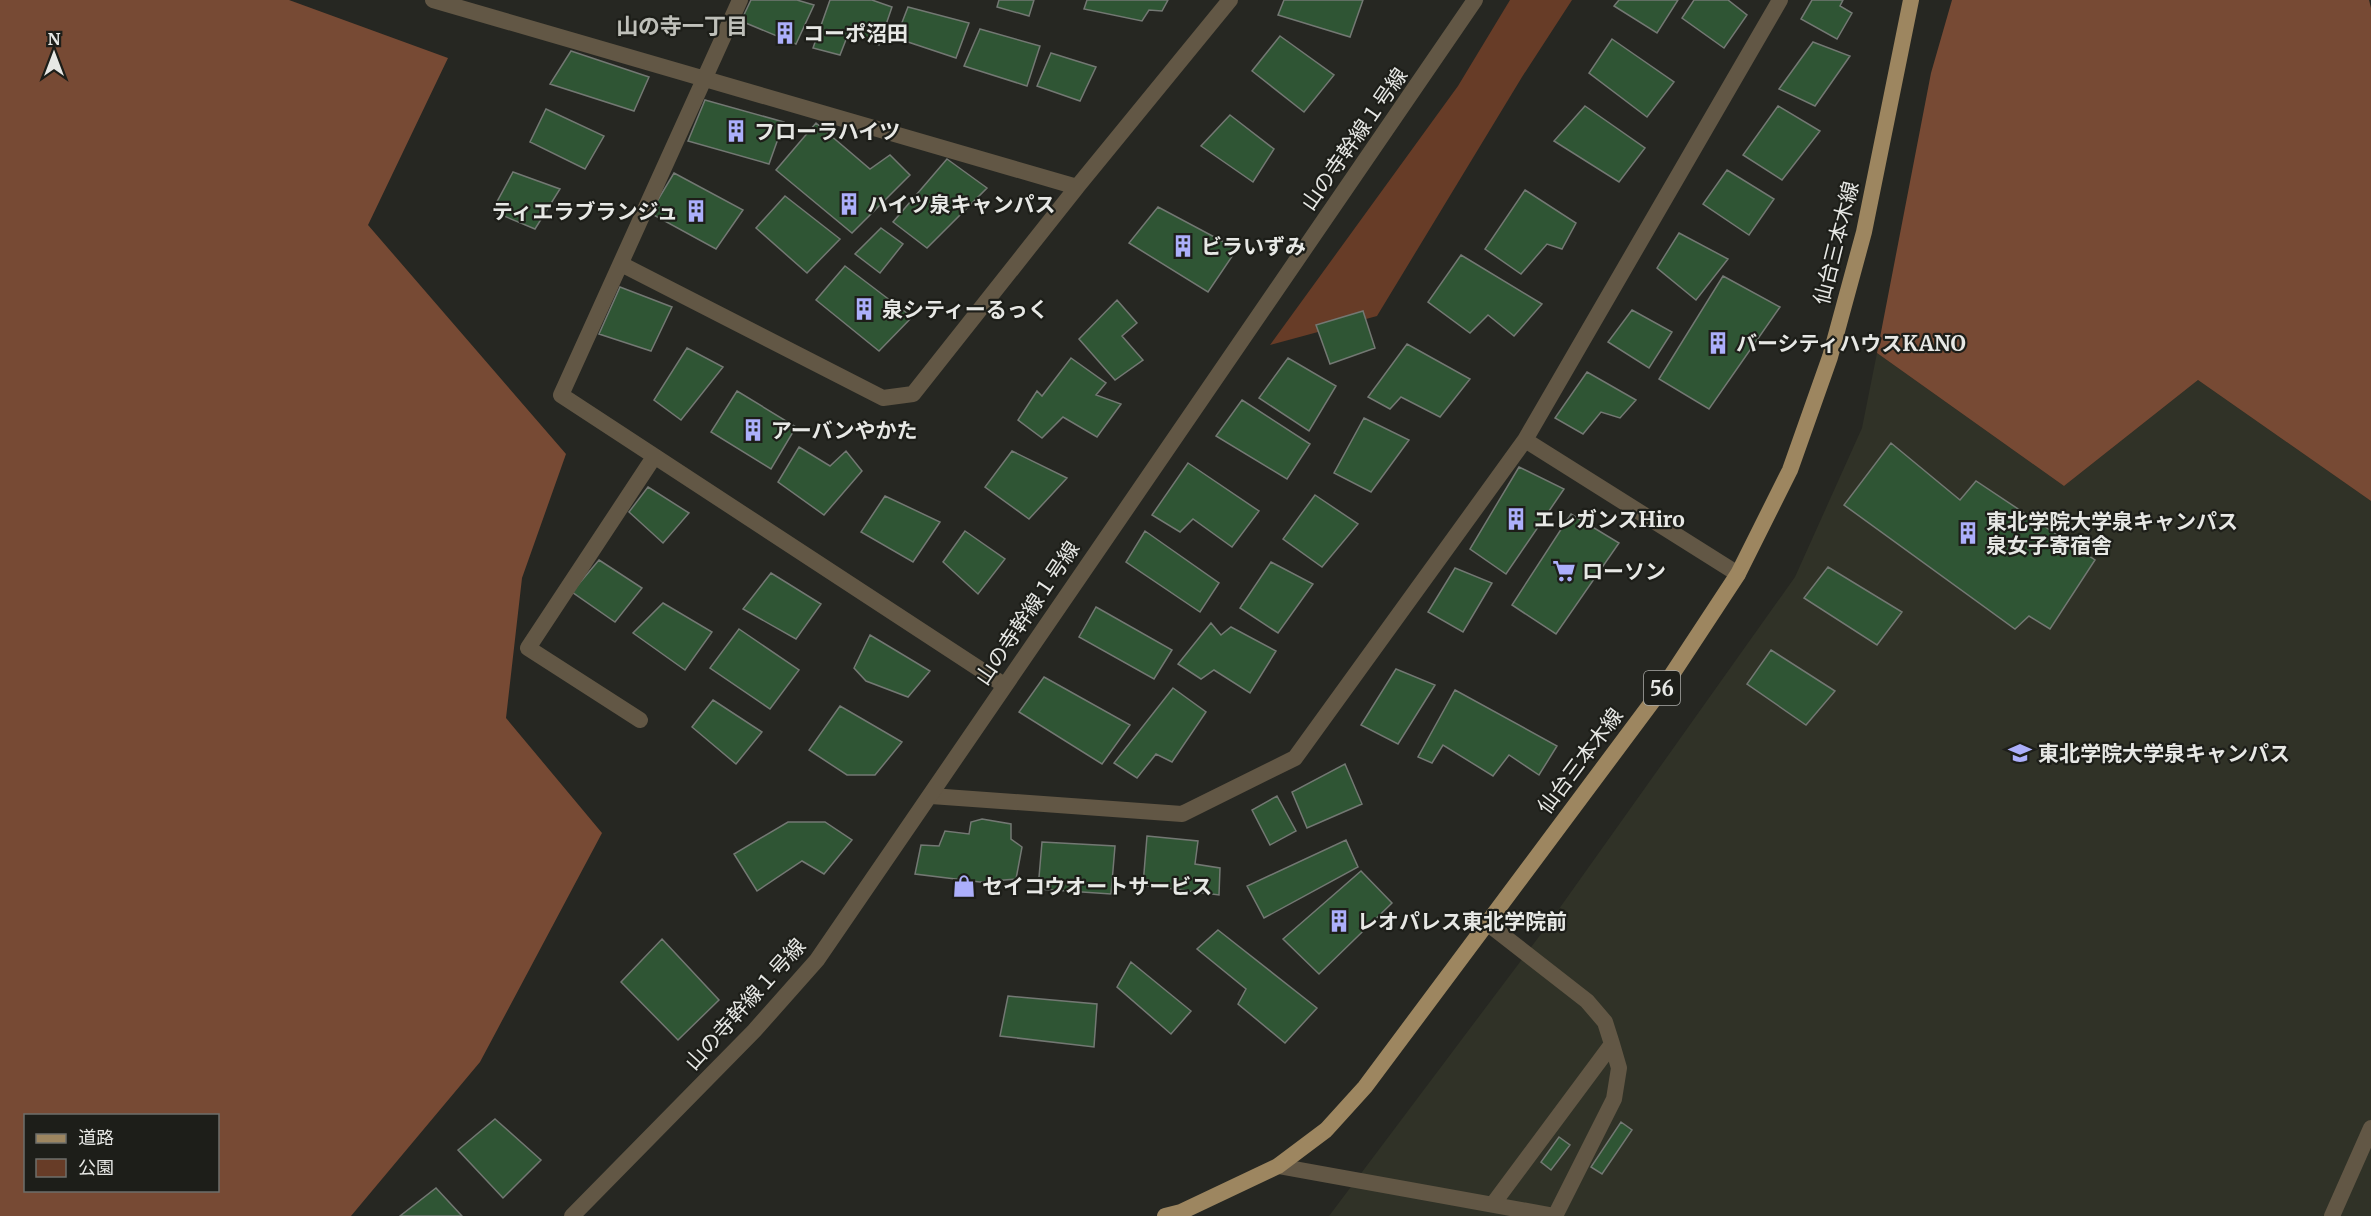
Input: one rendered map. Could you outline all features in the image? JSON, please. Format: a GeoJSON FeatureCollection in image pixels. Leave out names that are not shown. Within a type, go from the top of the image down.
{"type":"FeatureCollection","features":[{"type":"Feature","properties":{"kind":"main road","name":"仙台三本木線"},"geometry":{"type":"LineString","coordinates":[[1165,1216],[1181,1212],[1278,1166],[1326,1130],[1365,1087],[1667,682],[1738,574],[1790,470],[1830,357],[1864,232],[1911,0]]}},
{"type":"Feature","properties":{"kind":"street"},"geometry":{"type":"LineString","coordinates":[[433,0],[1077,187]]}},
{"type":"Feature","properties":{"kind":"street"},"geometry":{"type":"LineString","coordinates":[[740,0],[561,395],[1004,685]]}},
{"type":"Feature","properties":{"kind":"street"},"geometry":{"type":"LineString","coordinates":[[621,264],[884,398],[913,394],[1077,187],[1230,0]]}},
{"type":"Feature","properties":{"kind":"street","name":"山の寺幹線１号線"},"geometry":{"type":"LineString","coordinates":[[572,1216],[754,1031],[817,960],[932,796],[1004,685],[1475,0]]}},
{"type":"Feature","properties":{"kind":"street"},"geometry":{"type":"LineString","coordinates":[[932,796],[1182,814],[1295,758],[1525,440],[1780,0]]}},
{"type":"Feature","properties":{"kind":"street"},"geometry":{"type":"LineString","coordinates":[[1525,440],[1738,574]]}},
{"type":"Feature","properties":{"kind":"street"},"geometry":{"type":"LineString","coordinates":[[640,720],[528,648],[654,456]]}},
{"type":"Feature","properties":{"kind":"street"},"geometry":{"type":"LineString","coordinates":[[1278,1166],[1555,1216],[1614,1099],[1619,1068],[1605,1022],[1587,1001],[1487,922]]}},
{"type":"Feature","properties":{"kind":"street"},"geometry":{"type":"LineString","coordinates":[[1493,1204],[1612,1044]]}},
{"type":"Feature","properties":{"kind":"street"},"geometry":{"type":"LineString","coordinates":[[2332,1216],[2371,1128]]}},
{"type":"Feature","properties":{"kind":"shaded area"},"geometry":{"type":"Polygon","coordinates":[[[0,0],[289,0],[448,58],[368,225],[566,454],[522,578],[506,718],[602,833],[480,1062],[351,1216],[0,1216],[0,0]]]}},
{"type":"Feature","properties":{"kind":"shaded area"},"geometry":{"type":"Polygon","coordinates":[[[1952,0],[2369,0],[2371,8],[2371,501],[2198,380],[2064,486],[1877,353],[1931,73],[1952,0]]]}},
{"type":"Feature","properties":{"kind":"shaded area","name":"東北学院大学泉キャンパス"},"geometry":{"type":"Polygon","coordinates":[[[1877,353],[2064,486],[2198,380],[2371,501],[2371,1216],[1329,1216],[1544,930],[1795,577],[1862,428],[1877,353]]]}},
{"type":"Feature","properties":{"kind":"green space"},"geometry":{"type":"Polygon","coordinates":[[[1510,0],[1572,0],[1522,77],[1377,316],[1270,345],[1458,86],[1510,0]]]}},
{"type":"Feature","properties":{"kind":"building","name":"コーポ沼田"},"geometry":{"type":"Polygon","coordinates":[[[751,0],[797,0],[814,5],[796,44],[741,21],[751,0]]]}},
{"type":"Feature","properties":{"kind":"building"},"geometry":{"type":"Polygon","coordinates":[[[830,0],[872,0],[892,7],[879,45],[849,32],[840,55],[813,48],[830,0]]]}},
{"type":"Feature","properties":{"kind":"building"},"geometry":{"type":"Polygon","coordinates":[[[999,0],[1034,0],[1029,16],[997,7],[999,0]]]}},
{"type":"Feature","properties":{"kind":"building"},"geometry":{"type":"Polygon","coordinates":[[[1087,0],[1168,0],[1162,11],[1149,10],[1142,21],[1084,9],[1087,0]]]}},
{"type":"Feature","properties":{"kind":"building"},"geometry":{"type":"Polygon","coordinates":[[[1284,0],[1363,0],[1350,37],[1278,15],[1284,0]]]}},
{"type":"Feature","properties":{"kind":"building"},"geometry":{"type":"Polygon","coordinates":[[[1619,0],[1678,0],[1657,33],[1614,6],[1619,0]]]}},
{"type":"Feature","properties":{"kind":"building"},"geometry":{"type":"Polygon","coordinates":[[[1694,0],[1728,0],[1747,15],[1724,48],[1682,18],[1694,0]]]}},
{"type":"Feature","properties":{"kind":"building"},"geometry":{"type":"Polygon","coordinates":[[[1812,0],[1843,0],[1840,6],[1852,13],[1837,39],[1801,19],[1812,0]]]}},
{"type":"Feature","properties":{"kind":"building"},"geometry":{"type":"Polygon","coordinates":[[[908,7],[969,23],[956,58],[896,38],[908,7]]]}},
{"type":"Feature","properties":{"kind":"building"},"geometry":{"type":"Polygon","coordinates":[[[980,29],[1040,46],[1027,86],[964,66],[980,29]]]}},
{"type":"Feature","properties":{"kind":"building"},"geometry":{"type":"Polygon","coordinates":[[[1280,36],[1334,75],[1304,112],[1252,71],[1280,36]]]}},
{"type":"Feature","properties":{"kind":"building"},"geometry":{"type":"Polygon","coordinates":[[[1612,39],[1674,82],[1647,117],[1589,73],[1612,39]]]}},
{"type":"Feature","properties":{"kind":"building"},"geometry":{"type":"Polygon","coordinates":[[[1813,42],[1850,56],[1815,106],[1779,89],[1813,42]]]}},
{"type":"Feature","properties":{"kind":"building"},"geometry":{"type":"Polygon","coordinates":[[[571,51],[649,77],[634,111],[550,84],[571,51]]]}},
{"type":"Feature","properties":{"kind":"building"},"geometry":{"type":"Polygon","coordinates":[[[1051,53],[1096,67],[1080,101],[1037,86],[1051,53]]]}},
{"type":"Feature","properties":{"kind":"building","name":"フローラハイツ"},"geometry":{"type":"Polygon","coordinates":[[[705,100],[784,122],[769,164],[688,141],[705,100]]]}},
{"type":"Feature","properties":{"kind":"building"},"geometry":{"type":"Polygon","coordinates":[[[1585,106],[1645,148],[1619,182],[1554,141],[1585,106]]]}},
{"type":"Feature","properties":{"kind":"building"},"geometry":{"type":"Polygon","coordinates":[[[1778,106],[1820,131],[1782,180],[1743,155],[1778,106]]]}},
{"type":"Feature","properties":{"kind":"building"},"geometry":{"type":"Polygon","coordinates":[[[546,109],[604,136],[585,169],[530,142],[546,109]]]}},
{"type":"Feature","properties":{"kind":"building"},"geometry":{"type":"Polygon","coordinates":[[[1230,115],[1274,149],[1253,182],[1201,146],[1230,115]]]}},
{"type":"Feature","properties":{"kind":"building","name":"ハイツ泉キャンパス"},"geometry":{"type":"Polygon","coordinates":[[[816,123],[870,169],[890,155],[910,175],[852,233],[776,170],[816,123]]]}},
{"type":"Feature","properties":{"kind":"building"},"geometry":{"type":"Polygon","coordinates":[[[947,159],[987,188],[927,248],[893,222],[947,159]]]}},
{"type":"Feature","properties":{"kind":"building"},"geometry":{"type":"Polygon","coordinates":[[[1727,170],[1774,199],[1749,235],[1703,204],[1727,170]]]}},
{"type":"Feature","properties":{"kind":"building"},"geometry":{"type":"Polygon","coordinates":[[[513,172],[560,189],[535,229],[492,211],[513,172]]]}},
{"type":"Feature","properties":{"kind":"building","name":"ティエラブランジュ"},"geometry":{"type":"Polygon","coordinates":[[[674,173],[743,210],[716,249],[650,213],[674,173]]]}},
{"type":"Feature","properties":{"kind":"building"},"geometry":{"type":"Polygon","coordinates":[[[1525,190],[1576,223],[1562,249],[1547,244],[1521,274],[1485,249],[1525,190]]]}},
{"type":"Feature","properties":{"kind":"building"},"geometry":{"type":"Polygon","coordinates":[[[785,196],[840,239],[807,273],[756,228],[785,196]]]}},
{"type":"Feature","properties":{"kind":"building","name":"ビラいずみ"},"geometry":{"type":"Polygon","coordinates":[[[1158,207],[1237,249],[1208,292],[1129,243],[1158,207]]]}},
{"type":"Feature","properties":{"kind":"building"},"geometry":{"type":"Polygon","coordinates":[[[881,228],[903,244],[880,273],[855,254],[881,228]]]}},
{"type":"Feature","properties":{"kind":"building"},"geometry":{"type":"Polygon","coordinates":[[[1679,233],[1728,259],[1696,300],[1657,268],[1679,233]]]}},
{"type":"Feature","properties":{"kind":"building"},"geometry":{"type":"Polygon","coordinates":[[[1461,255],[1542,304],[1514,336],[1488,315],[1470,333],[1428,302],[1461,255]]]}},
{"type":"Feature","properties":{"kind":"building","name":"泉シティーるっく"},"geometry":{"type":"Polygon","coordinates":[[[845,266],[912,317],[879,351],[816,300],[845,266]]]}},
{"type":"Feature","properties":{"kind":"building","name":"バーシティハウスKANO"},"geometry":{"type":"Polygon","coordinates":[[[1723,276],[1780,307],[1709,409],[1659,379],[1723,276]]]}},
{"type":"Feature","properties":{"kind":"building"},"geometry":{"type":"Polygon","coordinates":[[[620,287],[672,307],[651,351],[599,334],[620,287]]]}},
{"type":"Feature","properties":{"kind":"building"},"geometry":{"type":"Polygon","coordinates":[[[1117,300],[1137,323],[1122,336],[1143,360],[1115,380],[1079,339],[1117,300]]]}},
{"type":"Feature","properties":{"kind":"building"},"geometry":{"type":"Polygon","coordinates":[[[1632,310],[1672,332],[1649,368],[1608,342],[1632,310]]]}},
{"type":"Feature","properties":{"kind":"building"},"geometry":{"type":"Polygon","coordinates":[[[1363,311],[1375,348],[1330,364],[1316,325],[1363,311]]]}},
{"type":"Feature","properties":{"kind":"building"},"geometry":{"type":"Polygon","coordinates":[[[1407,344],[1470,379],[1440,417],[1401,397],[1390,409],[1368,397],[1407,344]]]}},
{"type":"Feature","properties":{"kind":"building"},"geometry":{"type":"Polygon","coordinates":[[[687,348],[723,367],[681,420],[654,400],[687,348]]]}},
{"type":"Feature","properties":{"kind":"building"},"geometry":{"type":"Polygon","coordinates":[[[1071,358],[1106,383],[1096,395],[1121,404],[1097,437],[1063,417],[1042,438],[1018,420],[1037,391],[1042,396],[1071,358]]]}},
{"type":"Feature","properties":{"kind":"building"},"geometry":{"type":"Polygon","coordinates":[[[1288,358],[1336,386],[1309,431],[1259,398],[1288,358]]]}},
{"type":"Feature","properties":{"kind":"building"},"geometry":{"type":"Polygon","coordinates":[[[1587,372],[1636,400],[1620,418],[1601,412],[1583,434],[1555,418],[1587,372]]]}},
{"type":"Feature","properties":{"kind":"building","name":"アーバンやかた"},"geometry":{"type":"Polygon","coordinates":[[[737,391],[796,427],[771,469],[711,432],[737,391]]]}},
{"type":"Feature","properties":{"kind":"building"},"geometry":{"type":"Polygon","coordinates":[[[1242,400],[1310,444],[1287,479],[1216,436],[1242,400]]]}},
{"type":"Feature","properties":{"kind":"building"},"geometry":{"type":"Polygon","coordinates":[[[1364,418],[1409,440],[1371,492],[1334,473],[1364,418]]]}},
{"type":"Feature","properties":{"kind":"building","name":"東北学院大学泉キャンパス 泉女子寄宿舎"},"geometry":{"type":"Polygon","coordinates":[[[1891,443],[1960,500],[1976,481],[2095,560],[2050,629],[2029,616],[2015,629],[1844,505],[1891,443]]]}},
{"type":"Feature","properties":{"kind":"building"},"geometry":{"type":"Polygon","coordinates":[[[799,447],[830,466],[846,451],[862,471],[824,515],[778,482],[799,447]]]}},
{"type":"Feature","properties":{"kind":"building"},"geometry":{"type":"Polygon","coordinates":[[[1012,451],[1067,478],[1029,519],[985,487],[1012,451]]]}},
{"type":"Feature","properties":{"kind":"building"},"geometry":{"type":"Polygon","coordinates":[[[1188,463],[1259,511],[1232,547],[1193,519],[1180,532],[1152,515],[1188,463]]]}},
{"type":"Feature","properties":{"kind":"building","name":"エレガンスHiro"},"geometry":{"type":"Polygon","coordinates":[[[1519,467],[1564,489],[1506,574],[1470,549],[1519,467]]]}},
{"type":"Feature","properties":{"kind":"building"},"geometry":{"type":"Polygon","coordinates":[[[648,487],[689,513],[663,543],[629,512],[648,487]]]}},
{"type":"Feature","properties":{"kind":"building"},"geometry":{"type":"Polygon","coordinates":[[[1315,495],[1358,524],[1322,567],[1283,539],[1315,495]]]}},
{"type":"Feature","properties":{"kind":"building"},"geometry":{"type":"Polygon","coordinates":[[[885,496],[940,522],[913,562],[861,532],[885,496]]]}},
{"type":"Feature","properties":{"kind":"building"},"geometry":{"type":"Polygon","coordinates":[[[1571,514],[1619,543],[1556,634],[1512,605],[1571,514]]]}},
{"type":"Feature","properties":{"kind":"building"},"geometry":{"type":"Polygon","coordinates":[[[965,531],[1005,559],[978,594],[943,562],[965,531]]]}},
{"type":"Feature","properties":{"kind":"building"},"geometry":{"type":"Polygon","coordinates":[[[1145,531],[1219,583],[1200,612],[1126,562],[1145,531]]]}},
{"type":"Feature","properties":{"kind":"building"},"geometry":{"type":"Polygon","coordinates":[[[599,560],[642,588],[615,622],[572,592],[599,560]]]}},
{"type":"Feature","properties":{"kind":"building"},"geometry":{"type":"Polygon","coordinates":[[[1271,562],[1313,584],[1278,633],[1240,608],[1271,562]]]}},
{"type":"Feature","properties":{"kind":"building"},"geometry":{"type":"Polygon","coordinates":[[[1828,567],[1902,612],[1877,645],[1804,598],[1828,567]]]}},
{"type":"Feature","properties":{"kind":"building"},"geometry":{"type":"Polygon","coordinates":[[[1455,568],[1492,583],[1463,632],[1428,612],[1455,568]]]}},
{"type":"Feature","properties":{"kind":"building"},"geometry":{"type":"Polygon","coordinates":[[[771,573],[821,604],[796,639],[743,609],[771,573]]]}},
{"type":"Feature","properties":{"kind":"building"},"geometry":{"type":"Polygon","coordinates":[[[663,603],[712,632],[685,670],[633,633],[663,603]]]}},
{"type":"Feature","properties":{"kind":"building"},"geometry":{"type":"Polygon","coordinates":[[[1096,607],[1172,650],[1154,679],[1079,637],[1096,607]]]}},
{"type":"Feature","properties":{"kind":"building"},"geometry":{"type":"Polygon","coordinates":[[[1211,623],[1221,635],[1231,627],[1276,651],[1250,693],[1214,670],[1201,679],[1178,664],[1211,623]]]}},
{"type":"Feature","properties":{"kind":"building"},"geometry":{"type":"Polygon","coordinates":[[[739,629],[799,670],[770,709],[710,668],[739,629]]]}},
{"type":"Feature","properties":{"kind":"building"},"geometry":{"type":"Polygon","coordinates":[[[870,635],[930,671],[908,697],[866,681],[854,668],[870,635]]]}},
{"type":"Feature","properties":{"kind":"building"},"geometry":{"type":"Polygon","coordinates":[[[1771,650],[1835,691],[1806,725],[1747,684],[1771,650]]]}},
{"type":"Feature","properties":{"kind":"building"},"geometry":{"type":"Polygon","coordinates":[[[1396,669],[1435,685],[1398,744],[1361,725],[1396,669]]]}},
{"type":"Feature","properties":{"kind":"building"},"geometry":{"type":"Polygon","coordinates":[[[1044,677],[1130,725],[1102,764],[1019,712],[1044,677]]]}},
{"type":"Feature","properties":{"kind":"building"},"geometry":{"type":"Polygon","coordinates":[[[1173,688],[1206,712],[1172,762],[1156,754],[1137,778],[1114,763],[1173,688]]]}},
{"type":"Feature","properties":{"kind":"building"},"geometry":{"type":"Polygon","coordinates":[[[1455,690],[1557,746],[1539,775],[1509,755],[1493,776],[1443,745],[1432,763],[1418,757],[1455,690]]]}},
{"type":"Feature","properties":{"kind":"building"},"geometry":{"type":"Polygon","coordinates":[[[713,700],[762,732],[736,764],[692,727],[713,700]]]}},
{"type":"Feature","properties":{"kind":"building"},"geometry":{"type":"Polygon","coordinates":[[[840,706],[902,742],[875,775],[847,775],[809,750],[840,706]]]}},
{"type":"Feature","properties":{"kind":"building"},"geometry":{"type":"Polygon","coordinates":[[[1345,764],[1362,804],[1307,828],[1292,792],[1345,764]]]}},
{"type":"Feature","properties":{"kind":"building"},"geometry":{"type":"Polygon","coordinates":[[[1277,796],[1296,831],[1270,845],[1252,810],[1277,796]]]}},
{"type":"Feature","properties":{"kind":"building"},"geometry":{"type":"Polygon","coordinates":[[[982,819],[1011,824],[1011,839],[1022,847],[1016,879],[980,882],[915,874],[921,845],[939,846],[945,831],[969,834],[971,822],[982,819]]]}},
{"type":"Feature","properties":{"kind":"building"},"geometry":{"type":"Polygon","coordinates":[[[788,822],[825,822],[852,840],[824,874],[802,861],[757,891],[734,854],[788,822]]]}},
{"type":"Feature","properties":{"kind":"building"},"geometry":{"type":"Polygon","coordinates":[[[1147,836],[1198,841],[1195,864],[1220,868],[1219,895],[1143,885],[1147,836]]]}},
{"type":"Feature","properties":{"kind":"building"},"geometry":{"type":"Polygon","coordinates":[[[1346,840],[1358,867],[1264,918],[1247,886],[1346,840]]]}},
{"type":"Feature","properties":{"kind":"building"},"geometry":{"type":"Polygon","coordinates":[[[1042,842],[1115,846],[1111,894],[1038,889],[1042,842]]]}},
{"type":"Feature","properties":{"kind":"building","name":"レオパレス東北学院前"},"geometry":{"type":"Polygon","coordinates":[[[1361,871],[1392,903],[1319,974],[1283,939],[1361,871]]]}},
{"type":"Feature","properties":{"kind":"building"},"geometry":{"type":"Polygon","coordinates":[[[1218,930],[1317,1008],[1285,1043],[1238,1004],[1246,989],[1197,949],[1218,930]]]}},
{"type":"Feature","properties":{"kind":"building"},"geometry":{"type":"Polygon","coordinates":[[[662,939],[719,1000],[678,1040],[621,982],[662,939]]]}},
{"type":"Feature","properties":{"kind":"building"},"geometry":{"type":"Polygon","coordinates":[[[1131,962],[1191,1011],[1171,1034],[1117,987],[1131,962]]]}},
{"type":"Feature","properties":{"kind":"building"},"geometry":{"type":"Polygon","coordinates":[[[1008,996],[1097,1004],[1094,1047],[1000,1036],[1008,996]]]}},
{"type":"Feature","properties":{"kind":"building"},"geometry":{"type":"Polygon","coordinates":[[[495,1119],[541,1160],[503,1198],[458,1150],[495,1119]]]}},
{"type":"Feature","properties":{"kind":"building"},"geometry":{"type":"Polygon","coordinates":[[[1621,1122],[1632,1130],[1602,1174],[1591,1167],[1621,1122]]]}},
{"type":"Feature","properties":{"kind":"building"},"geometry":{"type":"Polygon","coordinates":[[[1559,1137],[1570,1145],[1551,1170],[1541,1162],[1559,1137]]]}},
{"type":"Feature","properties":{"kind":"building"},"geometry":{"type":"Polygon","coordinates":[[[436,1188],[462,1216],[400,1216],[436,1188]]]}},
{"type":"Feature","properties":{"kind":"place","name":"コーポ沼田"},"geometry":{"type":"Point","coordinates":[785,33]}},
{"type":"Feature","properties":{"kind":"place","name":"フローラハイツ"},"geometry":{"type":"Point","coordinates":[736,131]}},
{"type":"Feature","properties":{"kind":"place","name":"ハイツ泉キャンパス"},"geometry":{"type":"Point","coordinates":[849,204]}},
{"type":"Feature","properties":{"kind":"place","name":"ティエラブランジュ"},"geometry":{"type":"Point","coordinates":[696,211]}},
{"type":"Feature","properties":{"kind":"place","name":"ビラいずみ"},"geometry":{"type":"Point","coordinates":[1183,246]}},
{"type":"Feature","properties":{"kind":"place","name":"泉シティーるっく"},"geometry":{"type":"Point","coordinates":[864,309]}},
{"type":"Feature","properties":{"kind":"place","name":"バーシティハウスKANO"},"geometry":{"type":"Point","coordinates":[1718,343]}},
{"type":"Feature","properties":{"kind":"place","name":"アーバンやかた"},"geometry":{"type":"Point","coordinates":[753,430]}},
{"type":"Feature","properties":{"kind":"place","name":"エレガンスHiro"},"geometry":{"type":"Point","coordinates":[1516,519]}},
{"type":"Feature","properties":{"kind":"place","name":"東北学院大学泉キャンパス 泉女子寄宿舎"},"geometry":{"type":"Point","coordinates":[1968,533]}},
{"type":"Feature","properties":{"kind":"place","name":"ローソン"},"geometry":{"type":"Point","coordinates":[1564,571]}},
{"type":"Feature","properties":{"kind":"place","name":"東北学院大学泉キャンパス"},"geometry":{"type":"Point","coordinates":[2020,753]}},
{"type":"Feature","properties":{"kind":"place","name":"セイコウオートサービス"},"geometry":{"type":"Point","coordinates":[964,886]}},
{"type":"Feature","properties":{"kind":"place","name":"レオパレス東北学院前"},"geometry":{"type":"Point","coordinates":[1339,921]}},
{"type":"Feature","properties":{"kind":"district","name":"山の寺一丁目"},"geometry":{"type":"Point","coordinates":[682,26]}}]}
